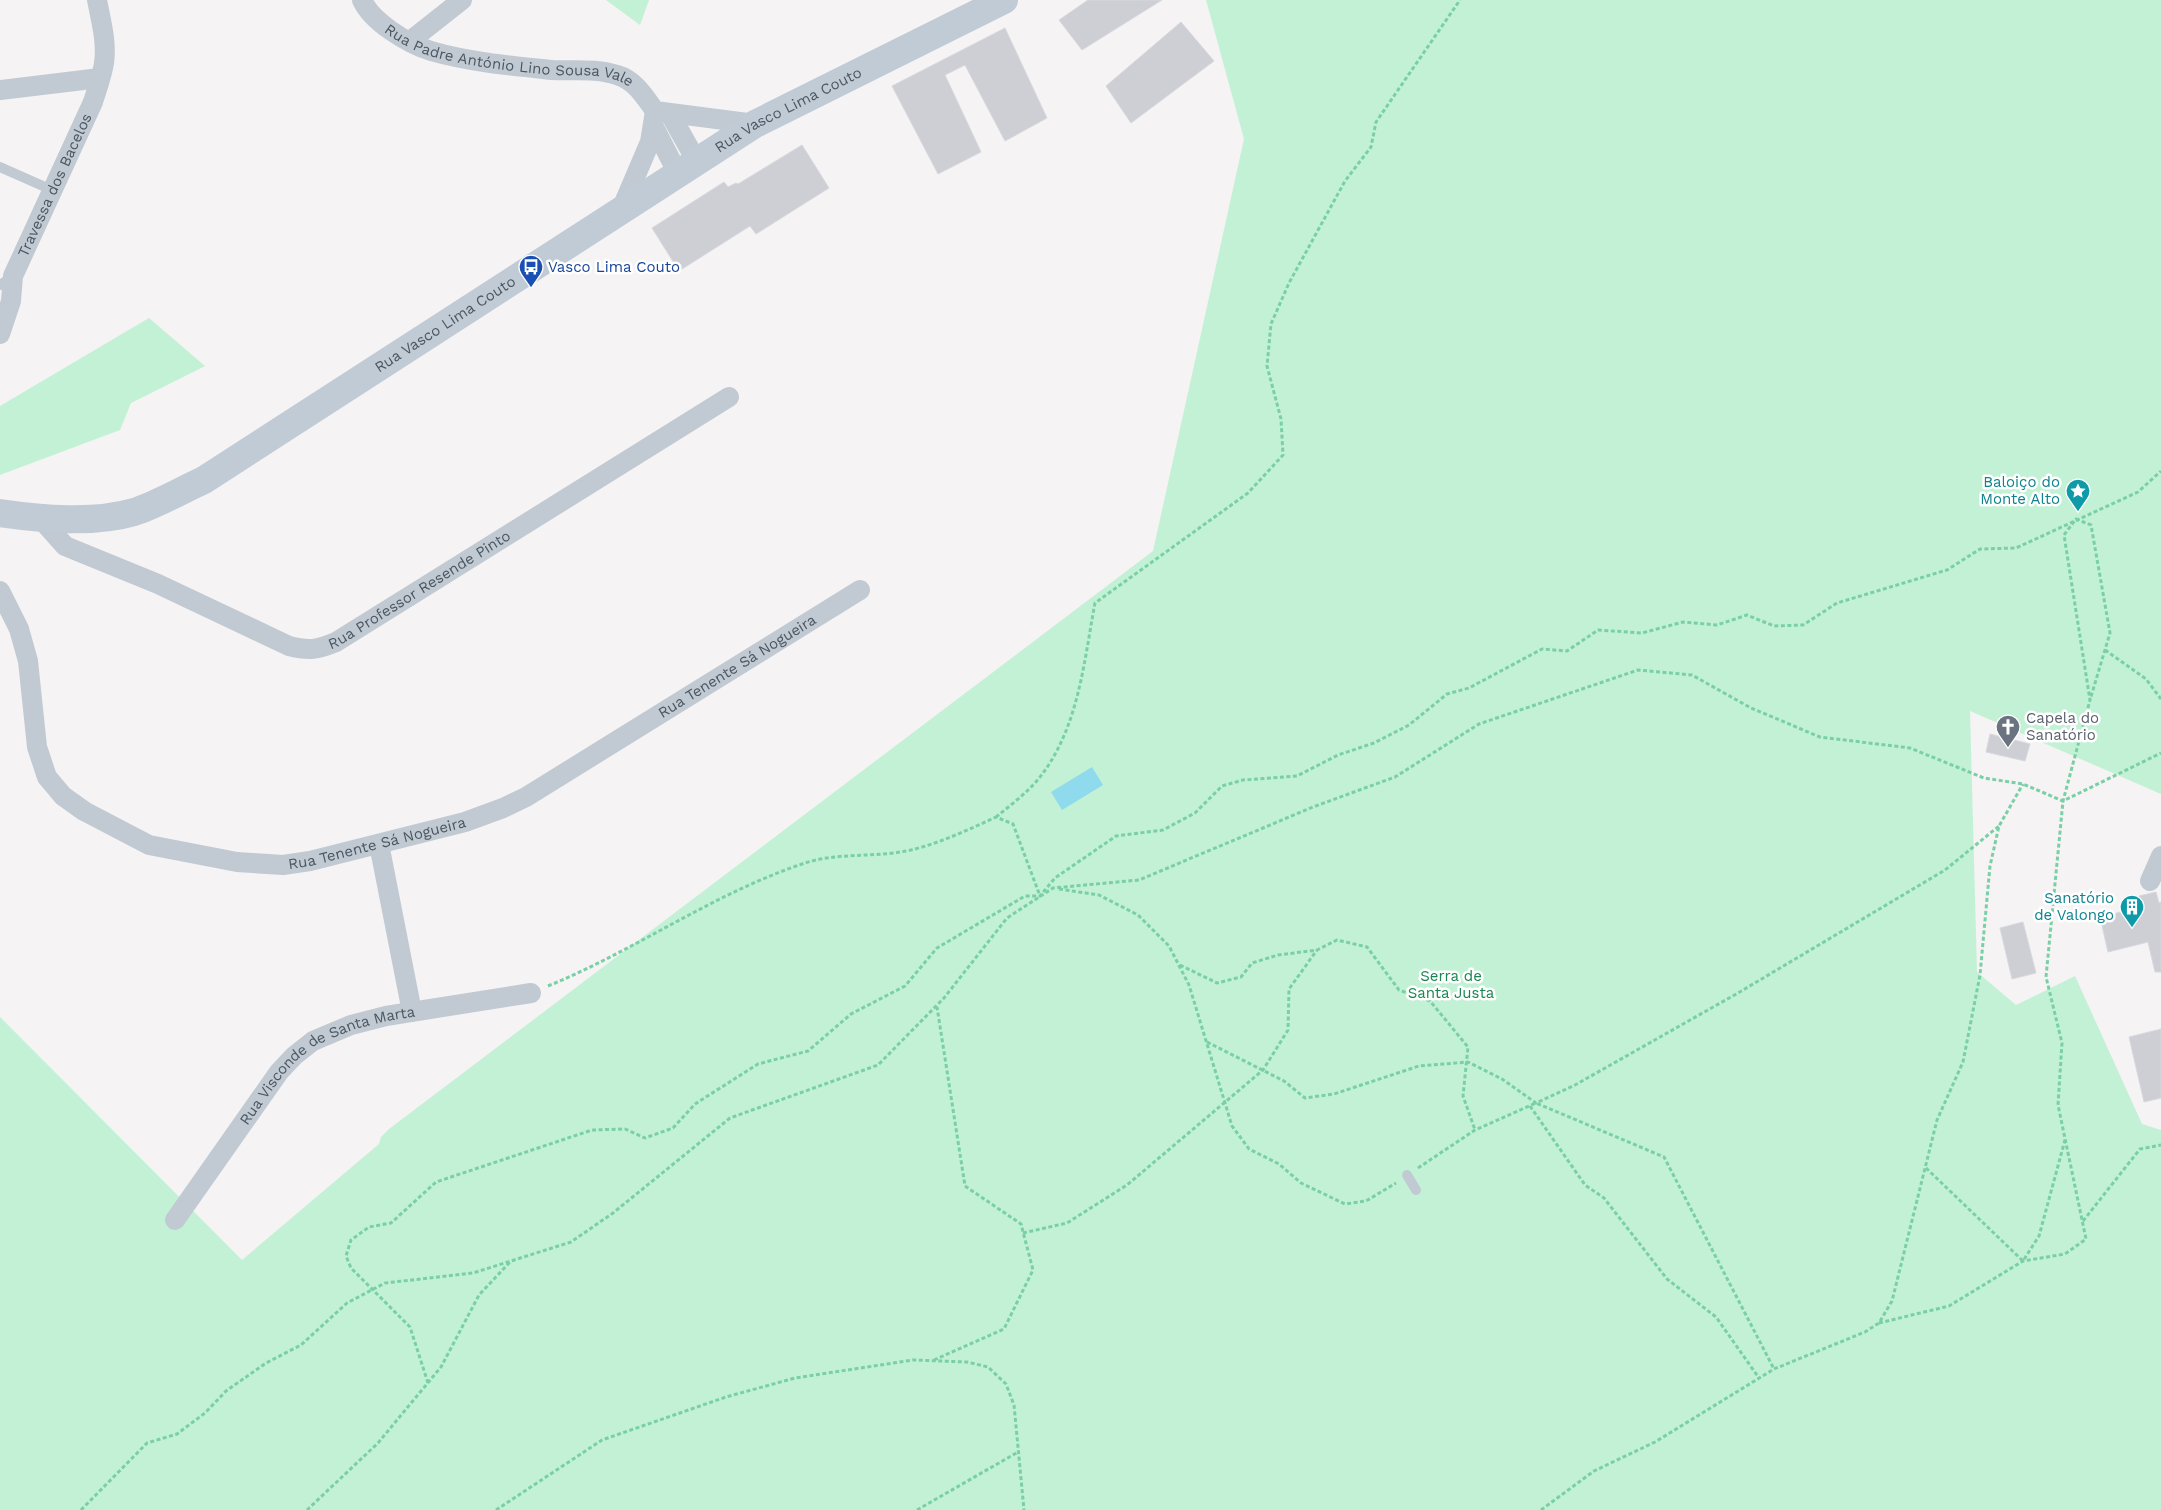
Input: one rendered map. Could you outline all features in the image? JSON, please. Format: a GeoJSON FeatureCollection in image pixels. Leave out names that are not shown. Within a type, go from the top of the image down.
{"type":"FeatureCollection","features":[{"type":"Feature","properties":{"kind":"street","name":"Travessa dos Bacelos"},"geometry":{"type":"LineString","coordinates":[[6,280],[52,190],[93,102],[104,63],[104,44],[97,0]]}},
{"type":"Feature","properties":{"kind":"street","name":"Rua Padre António Lino Sousa Vale"},"geometry":{"type":"LineString","coordinates":[[362,0],[365,7],[389,30],[430,51],[485,62],[552,70],[605,72],[619,75],[637,87],[660,117],[687,168]]}},
{"type":"Feature","properties":{"kind":"street"},"geometry":{"type":"LineString","coordinates":[[410,41],[462,0]]}},
{"type":"Feature","properties":{"kind":"street","name":"Rua Vasco Lima Couto"},"geometry":{"type":"LineString","coordinates":[[0,513],[41,519],[89,519],[134,512],[204,480],[755,124],[1004,0]]}},
{"type":"Feature","properties":{"kind":"street"},"geometry":{"type":"LineString","coordinates":[[0,90],[100,78]]}},
{"type":"Feature","properties":{"kind":"street"},"geometry":{"type":"LineString","coordinates":[[621,210],[660,117],[755,124]]}},
{"type":"Feature","properties":{"kind":"street"},"geometry":{"type":"LineString","coordinates":[[0,334],[12,301],[6,280]]}},
{"type":"Feature","properties":{"kind":"street","name":"Rua Professor Resende Pinto"},"geometry":{"type":"LineString","coordinates":[[41,519],[65,546],[91,555],[158,584],[289,646],[306,650],[320,649],[336,642],[729,397]]}},
{"type":"Feature","properties":{"kind":"street"},"geometry":{"type":"LineString","coordinates":[[89,519],[84,530],[83,543],[91,555]]}},
{"type":"Feature","properties":{"kind":"street","name":"Rua Tenente Sá Nogueira"},"geometry":{"type":"LineString","coordinates":[[0,591],[19,629],[28,661],[37,747],[47,777],[63,796],[84,811],[149,845],[237,862],[283,865],[310,861],[465,822],[503,808],[526,797],[860,590]]}},
{"type":"Feature","properties":{"kind":"street"},"geometry":{"type":"LineString","coordinates":[[379,844],[412,1012]]}},
{"type":"Feature","properties":{"kind":"street"},"geometry":{"type":"LineString","coordinates":[[2150,881],[2161,856]]}},
{"type":"Feature","properties":{"kind":"street","name":"Rua Visconde de Santa Marta"},"geometry":{"type":"LineString","coordinates":[[175,1220],[279,1072],[294,1056],[313,1041],[351,1025],[412,1012],[531,993]]}},
{"type":"Feature","properties":{"kind":"lane"},"geometry":{"type":"LineString","coordinates":[[0,167],[52,190]]}},
{"type":"Feature","properties":{"kind":"lane"},"geometry":{"type":"LineString","coordinates":[[1407,1175],[1416,1190]]}},
{"type":"Feature","properties":{"kind":"path"},"geometry":{"type":"LineString","coordinates":[[531,993],[588,970],[646,937],[755,881],[807,862],[909,850],[959,834],[996,817],[1042,775],[1060,748],[1076,704],[1095,603],[1248,493],[1283,456],[1281,419],[1267,366],[1271,324],[1289,283],[1345,181],[1371,147],[1376,122],[1460,0]]}},
{"type":"Feature","properties":{"kind":"path"},"geometry":{"type":"LineString","coordinates":[[1040,896],[1055,878],[1116,836],[1163,830],[1195,813],[1222,786],[1243,780],[1297,776],[1338,755],[1374,744],[1409,725],[1447,694],[1469,688],[1542,649],[1566,651],[1598,630],[1642,633],[1683,622],[1717,625],[1747,615],[1774,626],[1803,625],[1837,603],[1947,570],[1980,549],[2016,548],[2138,492],[2161,471]]}},
{"type":"Feature","properties":{"kind":"path"},"geometry":{"type":"LineString","coordinates":[[1540,1510],[1594,1471],[1655,1442],[1774,1369],[1865,1332],[1879,1322],[1949,1306],[2023,1261],[2065,1254],[2086,1239],[2058,1105],[2062,1043],[2046,977],[2063,801],[2110,633],[2091,526],[2076,519]]}},
{"type":"Feature","properties":{"kind":"path"},"geometry":{"type":"LineString","coordinates":[[2076,519],[2064,535],[2090,700]]}},
{"type":"Feature","properties":{"kind":"path"},"geometry":{"type":"LineString","coordinates":[[2105,650],[2146,679],[2161,699]]}},
{"type":"Feature","properties":{"kind":"path"},"geometry":{"type":"LineString","coordinates":[[81,1510],[147,1443],[177,1434],[205,1413],[226,1391],[266,1363],[301,1345],[347,1303],[385,1283],[473,1272],[571,1242],[613,1213],[730,1118],[878,1065],[936,1006],[1008,918],[1053,888],[1139,880],[1313,808],[1395,777],[1479,724],[1638,670],[1692,675],[1751,708],[1820,737],[1910,748],[1984,778],[2023,784],[2063,801],[2161,753]]}},
{"type":"Feature","properties":{"kind":"path"},"geometry":{"type":"LineString","coordinates":[[1879,1322],[1892,1301],[1937,1120],[1963,1062],[1980,975],[1990,866],[1999,826],[2023,784]]}},
{"type":"Feature","properties":{"kind":"path"},"geometry":{"type":"LineString","coordinates":[[996,817],[1013,824],[1040,896]]}},
{"type":"Feature","properties":{"kind":"path"},"geometry":{"type":"LineString","coordinates":[[1053,888],[1099,895],[1138,915],[1169,946],[1189,984],[1232,1126],[1249,1149],[1279,1164],[1301,1183],[1346,1204],[1366,1201],[1475,1130],[1575,1085],[1738,993],[1937,874],[1999,826]]}},
{"type":"Feature","properties":{"kind":"path"},"geometry":{"type":"LineString","coordinates":[[428,1382],[410,1327],[351,1268],[346,1256],[351,1240],[369,1227],[391,1223],[436,1182],[592,1130],[625,1129],[645,1138],[673,1128],[695,1104],[758,1064],[808,1051],[851,1014],[905,986],[937,948],[1025,896],[1040,896]]}},
{"type":"Feature","properties":{"kind":"path"},"geometry":{"type":"LineString","coordinates":[[1179,965],[1217,982],[1241,977],[1252,962],[1278,955],[1317,950],[1337,940],[1367,947],[1399,990],[1430,1001],[1468,1047],[1468,1062],[1463,1096],[1475,1130]]}},
{"type":"Feature","properties":{"kind":"path"},"geometry":{"type":"LineString","coordinates":[[1023,1233],[1067,1223],[1127,1185],[1262,1070],[1288,1030],[1289,989],[1317,950]]}},
{"type":"Feature","properties":{"kind":"path"},"geometry":{"type":"LineString","coordinates":[[931,1361],[1004,1329],[1033,1270],[1021,1224],[965,1186],[936,1006]]}},
{"type":"Feature","properties":{"kind":"path"},"geometry":{"type":"LineString","coordinates":[[1207,1042],[1284,1081],[1305,1098],[1334,1094],[1419,1066],[1468,1062],[1502,1079],[1536,1103],[1664,1157],[1774,1369]]}},
{"type":"Feature","properties":{"kind":"path"},"geometry":{"type":"LineString","coordinates":[[1530,1106],[1585,1185],[1604,1198],[1667,1279],[1716,1317],[1759,1378]]}},
{"type":"Feature","properties":{"kind":"path"},"geometry":{"type":"LineString","coordinates":[[2023,1261],[2039,1236],[2065,1140]]}},
{"type":"Feature","properties":{"kind":"path"},"geometry":{"type":"LineString","coordinates":[[2082,1221],[2140,1149],[2161,1145]]}},
{"type":"Feature","properties":{"kind":"path"},"geometry":{"type":"LineString","coordinates":[[1925,1168],[2023,1261]]}},
{"type":"Feature","properties":{"kind":"path"},"geometry":{"type":"LineString","coordinates":[[307,1510],[378,1443],[441,1367],[479,1295],[511,1260]]}},
{"type":"Feature","properties":{"kind":"path"},"geometry":{"type":"LineString","coordinates":[[496,1510],[602,1440],[717,1400],[795,1378],[913,1360],[967,1362],[988,1367],[1006,1384],[1014,1405],[1024,1510]]}},
{"type":"Feature","properties":{"kind":"path"},"geometry":{"type":"LineString","coordinates":[[917,1510],[1018,1452]]}},
{"type":"Feature","properties":{"kind":"green space"},"geometry":{"type":"Polygon","coordinates":[[[606,0],[649,0],[640,25],[606,0]]]}},
{"type":"Feature","properties":{"kind":"green space","name":"Serra de Santa Justa"},"geometry":{"type":"Polygon","coordinates":[[[1206,0],[2161,0],[2161,794],[1970,711],[1977,972],[2016,1005],[2075,976],[2142,1124],[2161,1130],[2161,1510],[0,1510],[0,1017],[242,1260],[379,1144],[381,1137],[389,1129],[1153,551],[1244,139],[1206,0]]]}},
{"type":"Feature","properties":{"kind":"green space"},"geometry":{"type":"Polygon","coordinates":[[[149,318],[205,366],[131,403],[120,430],[0,475],[0,406],[149,318]]]}},
{"type":"Feature","properties":{"kind":"water"},"geometry":{"type":"Polygon","coordinates":[[[1092,767],[1103,785],[1062,810],[1051,792],[1092,767]]]}},
{"type":"Feature","properties":{"kind":"building"},"geometry":{"type":"Polygon","coordinates":[[[1088,0],[1162,0],[1082,50],[1059,20],[1088,0]]]}},
{"type":"Feature","properties":{"kind":"building"},"geometry":{"type":"Polygon","coordinates":[[[1181,22],[1214,61],[1131,123],[1106,86],[1181,22]]]}},
{"type":"Feature","properties":{"kind":"building"},"geometry":{"type":"Polygon","coordinates":[[[1005,28],[1047,118],[1005,141],[965,65],[945,75],[981,152],[938,174],[892,86],[1005,28]]]}},
{"type":"Feature","properties":{"kind":"building"},"geometry":{"type":"Polygon","coordinates":[[[802,145],[829,188],[756,234],[750,226],[679,271],[652,228],[724,182],[728,187],[736,183],[738,184],[802,145]]]}},
{"type":"Feature","properties":{"kind":"building","name":"Capela do Sanatório"},"geometry":{"type":"Polygon","coordinates":[[[1990,734],[2030,744],[2025,761],[1986,752],[1990,734]]]}},
{"type":"Feature","properties":{"kind":"building","name":"Sanatório de Valongo"},"geometry":{"type":"Polygon","coordinates":[[[2156,892],[2159,903],[2161,902],[2161,972],[2155,972],[2148,942],[2108,952],[2100,917],[2142,907],[2139,896],[2156,892]]]}},
{"type":"Feature","properties":{"kind":"building"},"geometry":{"type":"Polygon","coordinates":[[[2023,922],[2036,973],[2012,979],[2000,928],[2023,922]]]}},
{"type":"Feature","properties":{"kind":"building"},"geometry":{"type":"Polygon","coordinates":[[[2161,1029],[2161,1098],[2144,1102],[2129,1037],[2161,1029]]]}},
{"type":"Feature","properties":{"kind":"place","name":"Vasco Lima Couto"},"geometry":{"type":"Point","coordinates":[531,288]}},
{"type":"Feature","properties":{"kind":"place","name":"Baloiço do Monte Alto"},"geometry":{"type":"Point","coordinates":[2078,512]}},
{"type":"Feature","properties":{"kind":"place","name":"Capela do Sanatório"},"geometry":{"type":"Point","coordinates":[2008,748]}},
{"type":"Feature","properties":{"kind":"place","name":"Sanatório de Valongo"},"geometry":{"type":"Point","coordinates":[2132,928]}}]}
